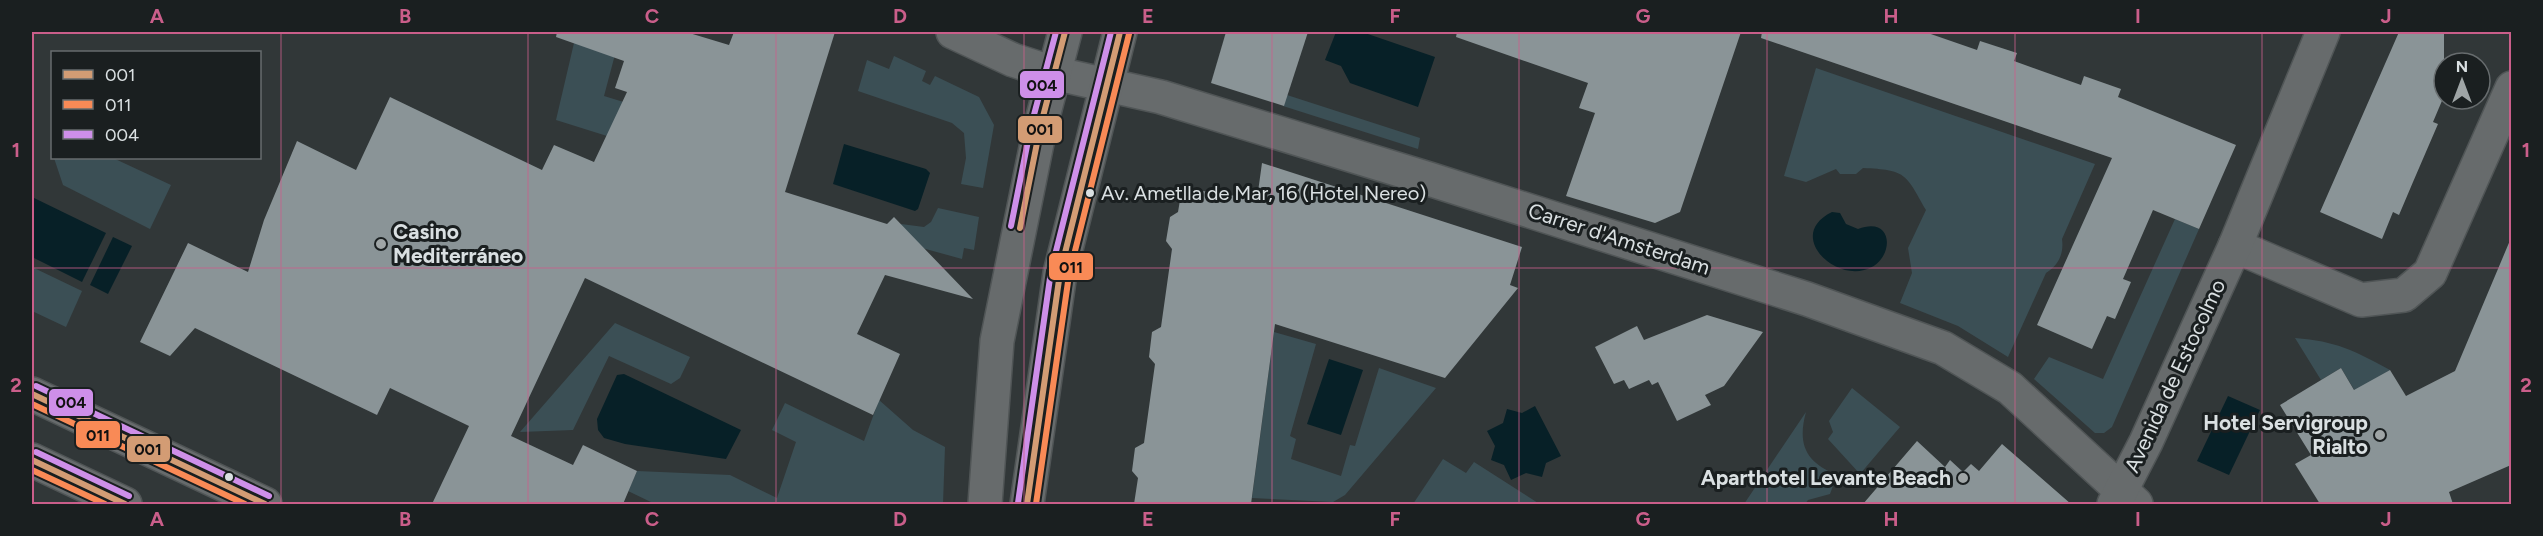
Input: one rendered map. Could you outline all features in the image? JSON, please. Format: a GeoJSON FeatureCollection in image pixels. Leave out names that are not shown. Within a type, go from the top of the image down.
{"type":"FeatureCollection","features":[{"type":"Feature","properties":{"kind":"street","name":"Carrer d'Amsterdam"},"geometry":{"type":"LineString","coordinates":[[953,32],[1014,60],[1053,73],[1161,97],[1429,179],[1807,299],[1943,348],[2010,388],[2124,500]]}},
{"type":"Feature","properties":{"kind":"street"},"geometry":{"type":"LineString","coordinates":[[985,504],[997,341],[1053,73],[1065,32]]}},
{"type":"Feature","properties":{"kind":"street"},"geometry":{"type":"LineString","coordinates":[[1027,504],[1060,273],[1120,32]]}},
{"type":"Feature","properties":{"kind":"street","name":"Avenida de Estocolmo"},"geometry":{"type":"LineString","coordinates":[[2124,500],[2235,246],[2323,32]]}},
{"type":"Feature","properties":{"kind":"street"},"geometry":{"type":"LineString","coordinates":[[2235,246],[2361,300],[2404,295],[2430,273],[2511,88]]}},
{"type":"Feature","properties":{"kind":"street"},"geometry":{"type":"LineString","coordinates":[[32,394],[265,504]]}},
{"type":"Feature","properties":{"kind":"street"},"geometry":{"type":"LineString","coordinates":[[32,460],[125,504]]}},
{"type":"Feature","properties":{"kind":"shaded area"},"geometry":{"type":"Polygon","coordinates":[[[588,32],[621,32],[604,96],[751,141],[607,136],[556,120],[574,43],[584,46],[588,32]]]}},
{"type":"Feature","properties":{"kind":"shaded area"},"geometry":{"type":"Polygon","coordinates":[[[1336,32],[1362,32],[1435,57],[1418,107],[1350,83],[1341,66],[1325,60],[1336,32]]]}},
{"type":"Feature","properties":{"kind":"shaded area"},"geometry":{"type":"Polygon","coordinates":[[[894,56],[926,71],[922,81],[930,85],[935,76],[979,97],[994,125],[983,188],[961,184],[966,158],[964,133],[952,123],[858,91],[867,60],[889,69],[894,56]]]}},
{"type":"Feature","properties":{"kind":"shaded area"},"geometry":{"type":"Polygon","coordinates":[[[1816,68],[2095,164],[2062,239],[2060,258],[2046,273],[2008,357],[1958,326],[1900,303],[1912,273],[1908,248],[1926,210],[1903,176],[1888,170],[1863,168],[1856,174],[1840,174],[1836,169],[1806,182],[1784,176],[1816,68]]]}},
{"type":"Feature","properties":{"kind":"shaded area"},"geometry":{"type":"Polygon","coordinates":[[[1287,95],[1420,138],[1418,149],[1283,106],[1287,95]]]}},
{"type":"Feature","properties":{"kind":"shaded area"},"geometry":{"type":"Polygon","coordinates":[[[844,144],[926,169],[930,173],[918,209],[915,211],[833,184],[844,144]]]}},
{"type":"Feature","properties":{"kind":"shaded area"},"geometry":{"type":"Polygon","coordinates":[[[54,159],[115,159],[171,185],[150,229],[63,185],[54,159]]]}},
{"type":"Feature","properties":{"kind":"shaded area"},"geometry":{"type":"Polygon","coordinates":[[[32,197],[106,233],[82,282],[32,257],[32,197]]]}},
{"type":"Feature","properties":{"kind":"shaded area"},"geometry":{"type":"Polygon","coordinates":[[[938,208],[979,217],[974,250],[964,248],[962,259],[904,243],[901,224],[924,227],[931,222],[938,208]]]}},
{"type":"Feature","properties":{"kind":"shaded area"},"geometry":{"type":"Polygon","coordinates":[[[1832,212],[1840,213],[1846,224],[1858,229],[1870,226],[1879,228],[1885,234],[1886,250],[1874,266],[1851,271],[1839,268],[1819,253],[1813,232],[1819,221],[1832,212]]]}},
{"type":"Feature","properties":{"kind":"shaded area"},"geometry":{"type":"Polygon","coordinates":[[[2175,219],[2199,229],[2112,427],[2104,433],[2095,433],[2034,379],[2049,357],[2103,379],[2175,219]]]}},
{"type":"Feature","properties":{"kind":"shaded area"},"geometry":{"type":"Polygon","coordinates":[[[113,237],[132,246],[108,294],[90,285],[113,237]]]}},
{"type":"Feature","properties":{"kind":"shaded area"},"geometry":{"type":"Polygon","coordinates":[[[32,267],[82,291],[66,327],[32,311],[32,267]]]}},
{"type":"Feature","properties":{"kind":"shaded area"},"geometry":{"type":"Polygon","coordinates":[[[615,323],[690,357],[680,378],[671,384],[609,356],[573,430],[520,432],[615,323]]]}},
{"type":"Feature","properties":{"kind":"shaded area"},"geometry":{"type":"Polygon","coordinates":[[[1274,332],[1316,344],[1290,436],[1296,439],[1291,459],[1341,476],[1350,445],[1355,446],[1379,368],[1436,388],[1345,495],[1333,502],[1252,498],[1274,332]]]}},
{"type":"Feature","properties":{"kind":"shaded area"},"geometry":{"type":"Polygon","coordinates":[[[2295,338],[2345,348],[2390,370],[2355,391],[2341,368],[2321,380],[2295,338]]]}},
{"type":"Feature","properties":{"kind":"shaded area"},"geometry":{"type":"Polygon","coordinates":[[[1329,359],[1363,370],[1341,435],[1307,424],[1329,359]]]}},
{"type":"Feature","properties":{"kind":"shaded area"},"geometry":{"type":"Polygon","coordinates":[[[624,374],[741,430],[726,459],[625,444],[604,438],[598,430],[597,419],[617,375],[624,374]]]}},
{"type":"Feature","properties":{"kind":"shaded area"},"geometry":{"type":"Polygon","coordinates":[[[1852,388],[1900,427],[1860,474],[1828,439],[1833,432],[1829,421],[1852,388]]]}},
{"type":"Feature","properties":{"kind":"shaded area"},"geometry":{"type":"Polygon","coordinates":[[[2228,396],[2260,410],[2229,475],[2197,461],[2228,396]]]}},
{"type":"Feature","properties":{"kind":"shaded area"},"geometry":{"type":"Polygon","coordinates":[[[879,400],[913,430],[945,447],[943,504],[655,504],[628,491],[637,471],[730,475],[777,498],[796,442],[772,430],[785,403],[864,441],[879,400]]]}},
{"type":"Feature","properties":{"kind":"shaded area"},"geometry":{"type":"Polygon","coordinates":[[[1535,406],[1561,456],[1546,463],[1542,477],[1526,473],[1511,480],[1504,465],[1491,460],[1495,446],[1487,431],[1503,423],[1507,409],[1522,413],[1535,406]]]}},
{"type":"Feature","properties":{"kind":"shaded area"},"geometry":{"type":"Polygon","coordinates":[[[1806,412],[1803,434],[1806,451],[1818,464],[1837,475],[1830,494],[1808,500],[1805,504],[1744,504],[1806,412]]]}},
{"type":"Feature","properties":{"kind":"shaded area"},"geometry":{"type":"Polygon","coordinates":[[[1443,459],[1466,473],[1474,462],[1538,503],[1413,504],[1443,459]]]}},
{"type":"Feature","properties":{"kind":"building"},"geometry":{"type":"Polygon","coordinates":[[[557,32],[686,32],[729,45],[734,32],[835,32],[785,192],[887,224],[894,217],[973,299],[885,275],[857,334],[900,354],[873,415],[585,278],[511,436],[573,465],[583,445],[637,471],[623,504],[432,504],[469,426],[390,388],[377,415],[195,328],[170,356],[140,342],[188,243],[248,272],[264,220],[297,141],[356,170],[390,97],[542,170],[554,145],[594,162],[627,92],[615,88],[624,61],[556,37],[557,32]]]}},
{"type":"Feature","properties":{"kind":"building"},"geometry":{"type":"Polygon","coordinates":[[[1226,32],[1308,32],[1284,106],[1211,83],[1226,32]]]}},
{"type":"Feature","properties":{"kind":"building"},"geometry":{"type":"Polygon","coordinates":[[[1457,32],[1741,32],[1680,212],[1655,223],[1566,196],[1595,113],[1579,108],[1588,83],[1456,37],[1457,32]]]}},
{"type":"Feature","properties":{"kind":"building"},"geometry":{"type":"Polygon","coordinates":[[[1762,32],[1925,32],[1977,50],[1980,41],[2017,53],[2014,61],[2081,85],[2084,76],[2121,89],[2118,97],[2236,145],[2199,229],[2153,210],[2123,279],[2131,282],[2115,319],[2107,316],[2092,349],[2037,325],[2112,158],[1761,38],[1762,32]]]}},
{"type":"Feature","properties":{"kind":"building"},"geometry":{"type":"Polygon","coordinates":[[[2399,32],[2444,32],[2444,51],[2432,51],[2432,111],[2438,111],[2433,122],[2438,124],[2399,215],[2393,212],[2382,239],[2320,212],[2399,32]]]}},
{"type":"Feature","properties":{"kind":"building"},"geometry":{"type":"Polygon","coordinates":[[[1262,163],[1522,247],[1510,285],[1518,288],[1445,378],[1275,324],[1251,504],[1134,504],[1138,478],[1132,471],[1135,448],[1144,443],[1155,364],[1149,357],[1152,332],[1161,327],[1172,249],[1166,241],[1170,217],[1178,212],[1182,188],[1257,199],[1262,163]]]}},
{"type":"Feature","properties":{"kind":"building","name":"Hotel Servigroup Rialto"},"geometry":{"type":"Polygon","coordinates":[[[2511,238],[2511,465],[2449,492],[2453,504],[2320,504],[2295,464],[2311,455],[2280,405],[2341,368],[2354,390],[2390,370],[2406,396],[2455,371],[2511,238]]]}},
{"type":"Feature","properties":{"kind":"building"},"geometry":{"type":"Polygon","coordinates":[[[1707,315],[1763,332],[1724,386],[1705,395],[1711,405],[1677,421],[1658,382],[1652,385],[1649,380],[1629,389],[1624,380],[1614,384],[1595,347],[1637,326],[1644,340],[1707,315]]]}},
{"type":"Feature","properties":{"kind":"building","name":"Aparthotel Levante Beach"},"geometry":{"type":"Polygon","coordinates":[[[1917,441],[1945,467],[1950,460],[1963,472],[1971,464],[1979,471],[2002,444],[2071,504],[1863,504],[1917,441]]]}},
{"type":"Feature","properties":{"kind":"transit line","name":"004"},"geometry":{"type":"LineString","coordinates":[[1011,226],[1031,126],[1056,32]]}},
{"type":"Feature","properties":{"kind":"transit line","name":"001"},"geometry":{"type":"LineString","coordinates":[[1020,228],[1040,128],[1065,32]]}},
{"type":"Feature","properties":{"kind":"transit line","name":"004"},"geometry":{"type":"LineString","coordinates":[[1018,503],[1051,271],[1111,32]]}},
{"type":"Feature","properties":{"kind":"transit line","name":"001"},"geometry":{"type":"LineString","coordinates":[[1027,504],[1060,273],[1120,32]]}},
{"type":"Feature","properties":{"kind":"transit line","name":"011"},"geometry":{"type":"LineString","coordinates":[[1036,504],[1069,275],[1129,34]]}},
{"type":"Feature","properties":{"kind":"transit line","name":"004"},"geometry":{"type":"LineString","coordinates":[[36,386],[269,496]]}},
{"type":"Feature","properties":{"kind":"transit line","name":"001"},"geometry":{"type":"LineString","coordinates":[[32,394],[265,504]]}},
{"type":"Feature","properties":{"kind":"transit line","name":"011"},"geometry":{"type":"LineString","coordinates":[[32,404],[245,504]]}},
{"type":"Feature","properties":{"kind":"transit line","name":"004"},"geometry":{"type":"LineString","coordinates":[[36,452],[129,496]]}},
{"type":"Feature","properties":{"kind":"transit line","name":"001"},"geometry":{"type":"LineString","coordinates":[[32,460],[125,504]]}},
{"type":"Feature","properties":{"kind":"transit line","name":"011"},"geometry":{"type":"LineString","coordinates":[[32,470],[105,504]]}},
{"type":"Feature","properties":{"kind":"place","name":"Av. Ametlla de Mar, 16 (Hotel Nereo)"},"geometry":{"type":"Point","coordinates":[1090,193]}},
{"type":"Feature","properties":{"kind":"place","name":"Casino Mediterráneo"},"geometry":{"type":"Point","coordinates":[381,244]}},
{"type":"Feature","properties":{"kind":"place","name":"Hotel Servigroup Rialto"},"geometry":{"type":"Point","coordinates":[2380,435]}},
{"type":"Feature","properties":{"kind":"place","name":"Aparthotel Levante Beach"},"geometry":{"type":"Point","coordinates":[1963,478]}}]}
